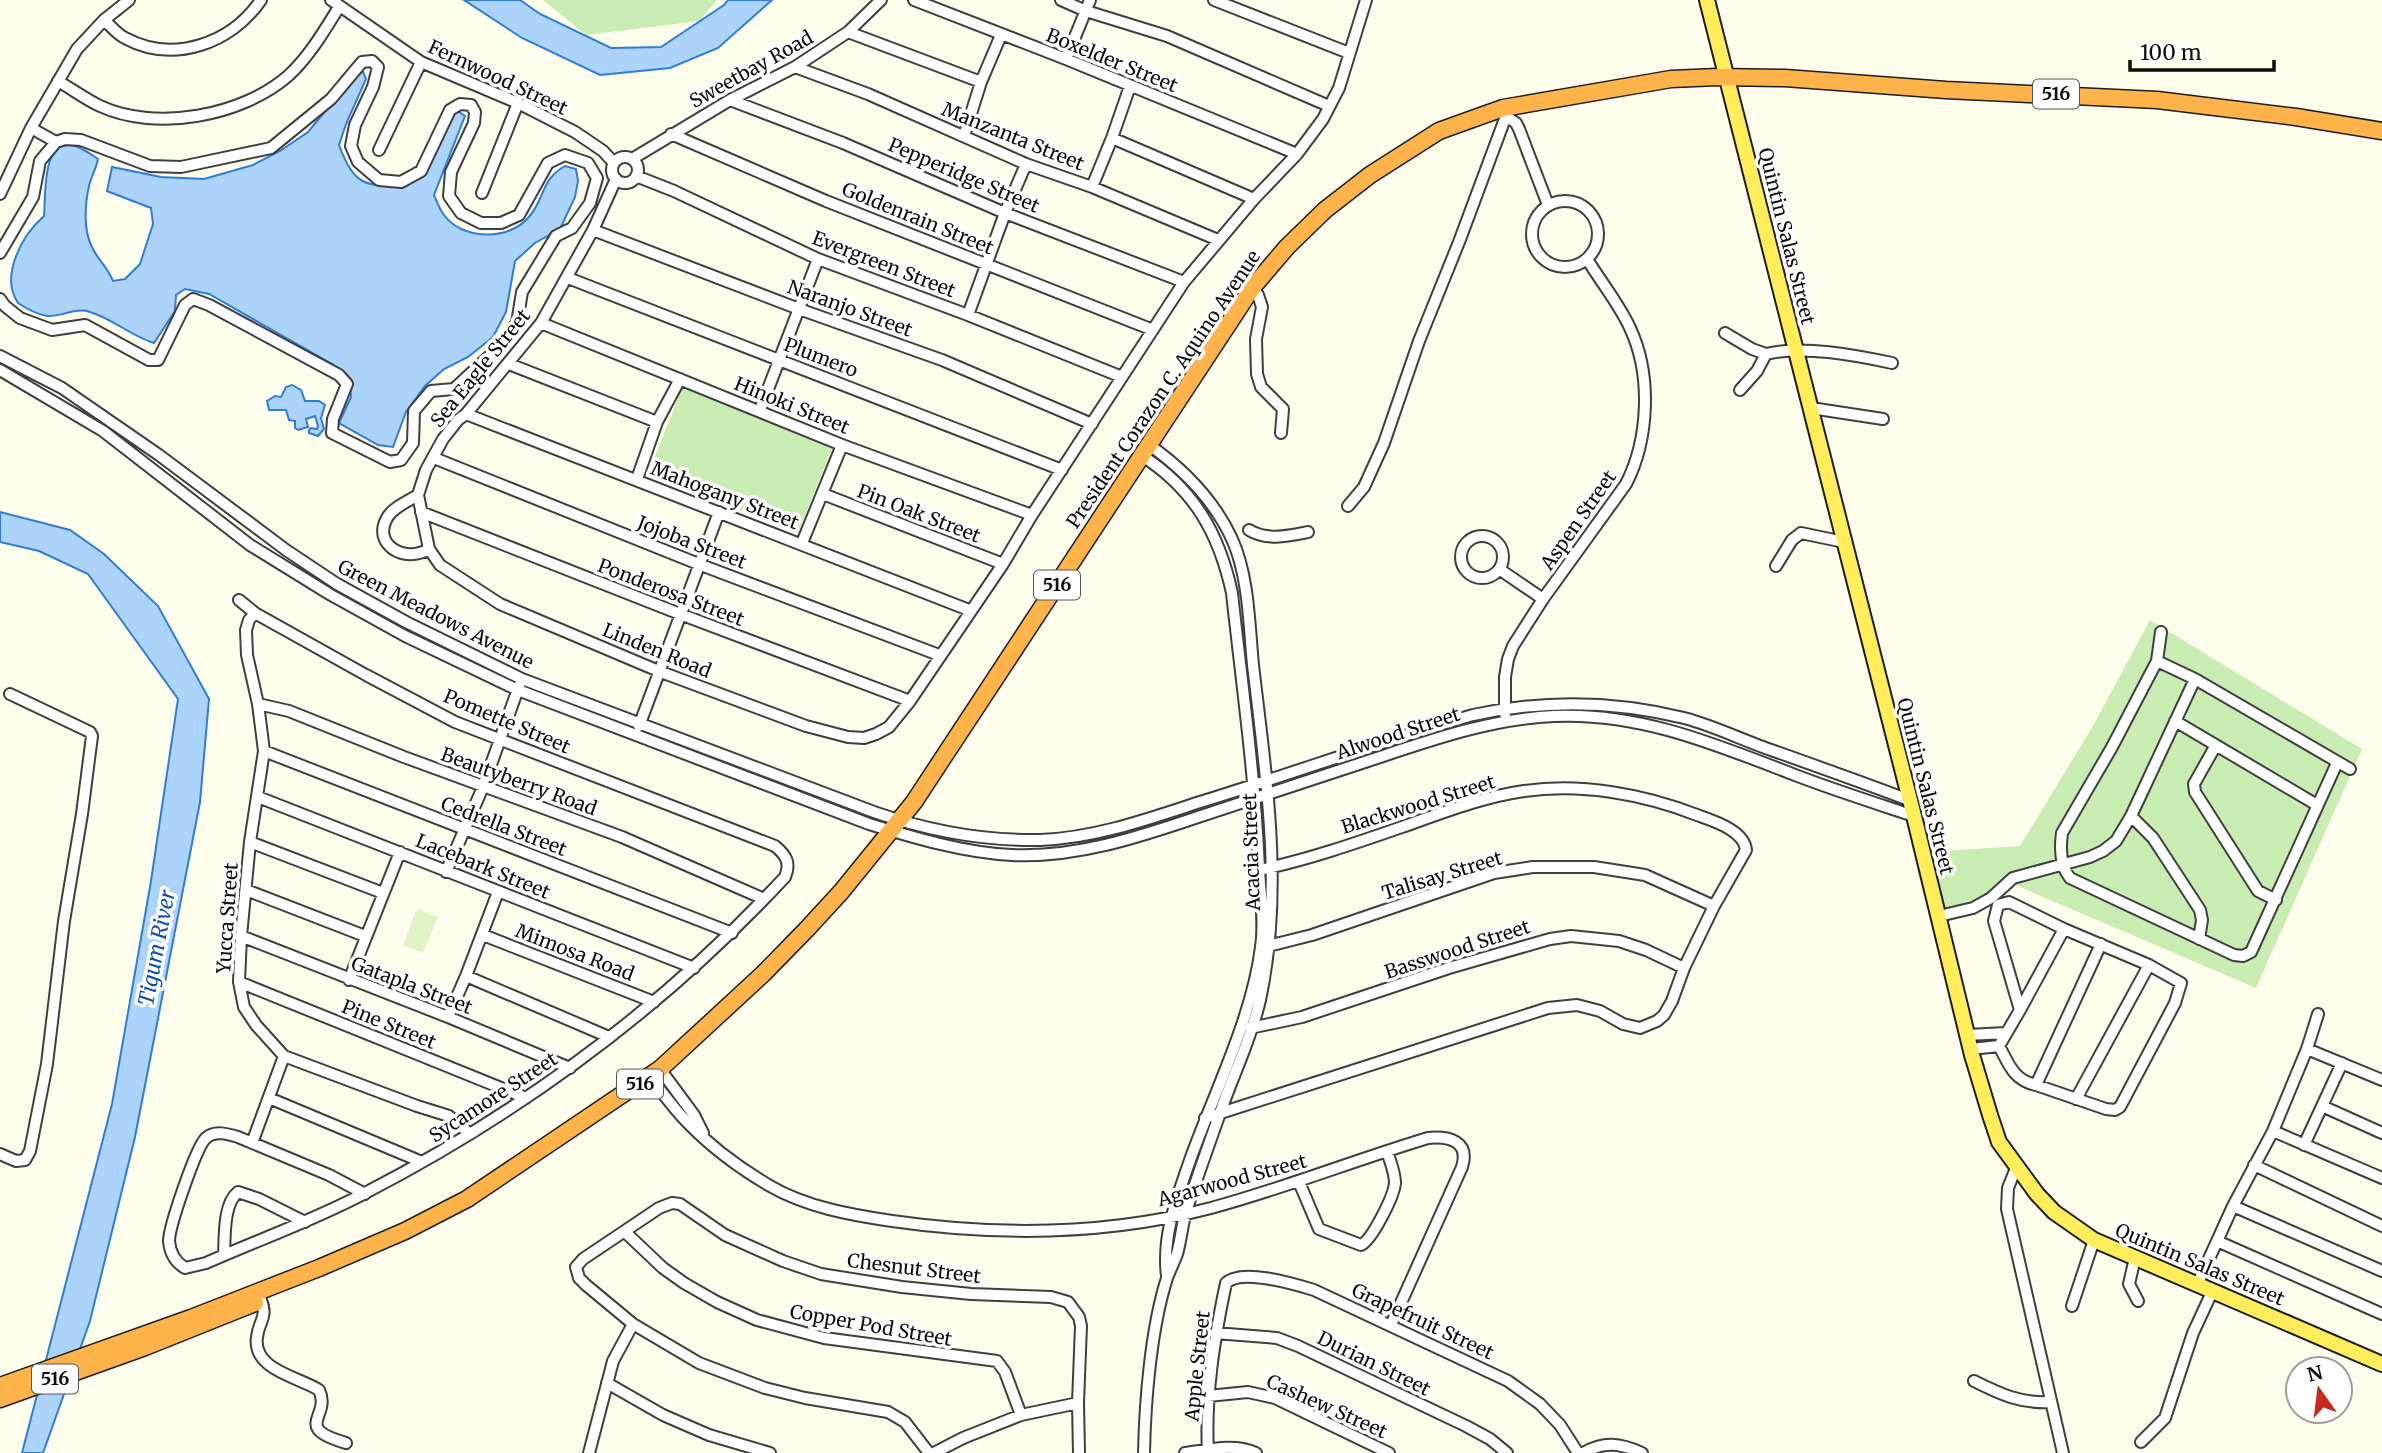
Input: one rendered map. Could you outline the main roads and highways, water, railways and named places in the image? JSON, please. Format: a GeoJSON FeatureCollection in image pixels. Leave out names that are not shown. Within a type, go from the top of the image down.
{"type":"FeatureCollection","features":[{"type":"Feature","properties":{"kind":"highway","name":"President Corazon C. Aquino Avenue"},"geometry":{"type":"LineString","coordinates":[[105,1355],[319,1269],[405,1231],[467,1199],[655,1073],[763,974],[841,892],[895,826],[1041,610],[1252,288],[1307,226],[1370,175],[1439,131],[1505,112],[1671,79],[1785,78],[1946,90],[2157,100],[2296,117],[2382,131]]}},
{"type":"Feature","properties":{"kind":"highway","name":"President Corazon C. Aquino Avenue"},"geometry":{"type":"LineString","coordinates":[[1,1392],[232,1314],[319,1269]]}},
{"type":"Feature","properties":{"kind":"main road","name":"Quintin Salas Street"},"geometry":{"type":"LineString","coordinates":[[1707,0],[1969,1042],[1999,1142],[2036,1194],[2054,1212],[2094,1240],[2382,1364]]}},
{"type":"Feature","properties":{"kind":"water"},"geometry":{"type":"Polygon","coordinates":[[[464,0],[520,0],[540,14],[611,48],[661,47],[728,0],[772,0],[718,48],[670,68],[600,75],[522,38],[464,0]]]}},
{"type":"Feature","properties":{"kind":"water"},"geometry":{"type":"Polygon","coordinates":[[[363,72],[366,79],[339,145],[350,169],[363,181],[380,185],[405,184],[443,134],[456,110],[465,116],[434,195],[444,215],[462,229],[485,235],[509,231],[528,218],[551,178],[565,166],[576,169],[578,181],[575,197],[560,229],[535,243],[515,261],[506,312],[493,337],[468,357],[444,369],[425,386],[406,412],[393,447],[378,445],[339,423],[351,397],[350,382],[332,364],[209,294],[185,289],[176,295],[175,311],[154,343],[90,312],[47,316],[18,303],[13,293],[12,269],[21,245],[44,216],[48,168],[57,149],[66,145],[78,147],[98,159],[88,193],[87,233],[94,251],[113,281],[125,279],[140,264],[153,224],[151,208],[107,191],[112,167],[161,177],[204,179],[253,165],[308,132],[356,74],[363,72]]]}},
{"type":"Feature","properties":{"kind":"water"},"geometry":{"type":"Polygon","coordinates":[[[292,385],[301,390],[305,401],[319,401],[325,405],[321,418],[324,429],[318,436],[309,433],[311,428],[317,429],[315,416],[306,419],[308,427],[298,430],[295,428],[295,421],[289,420],[286,410],[269,410],[267,401],[275,396],[281,397],[286,387],[292,385]]]}},
{"type":"Feature","properties":{"kind":"water","name":"Tigum River"},"geometry":{"type":"Polygon","coordinates":[[[0,512],[70,530],[104,554],[158,606],[209,699],[200,802],[135,1137],[90,1321],[43,1453],[22,1453],[112,1104],[151,881],[178,699],[88,574],[39,551],[0,542],[0,512]]]}}]}
